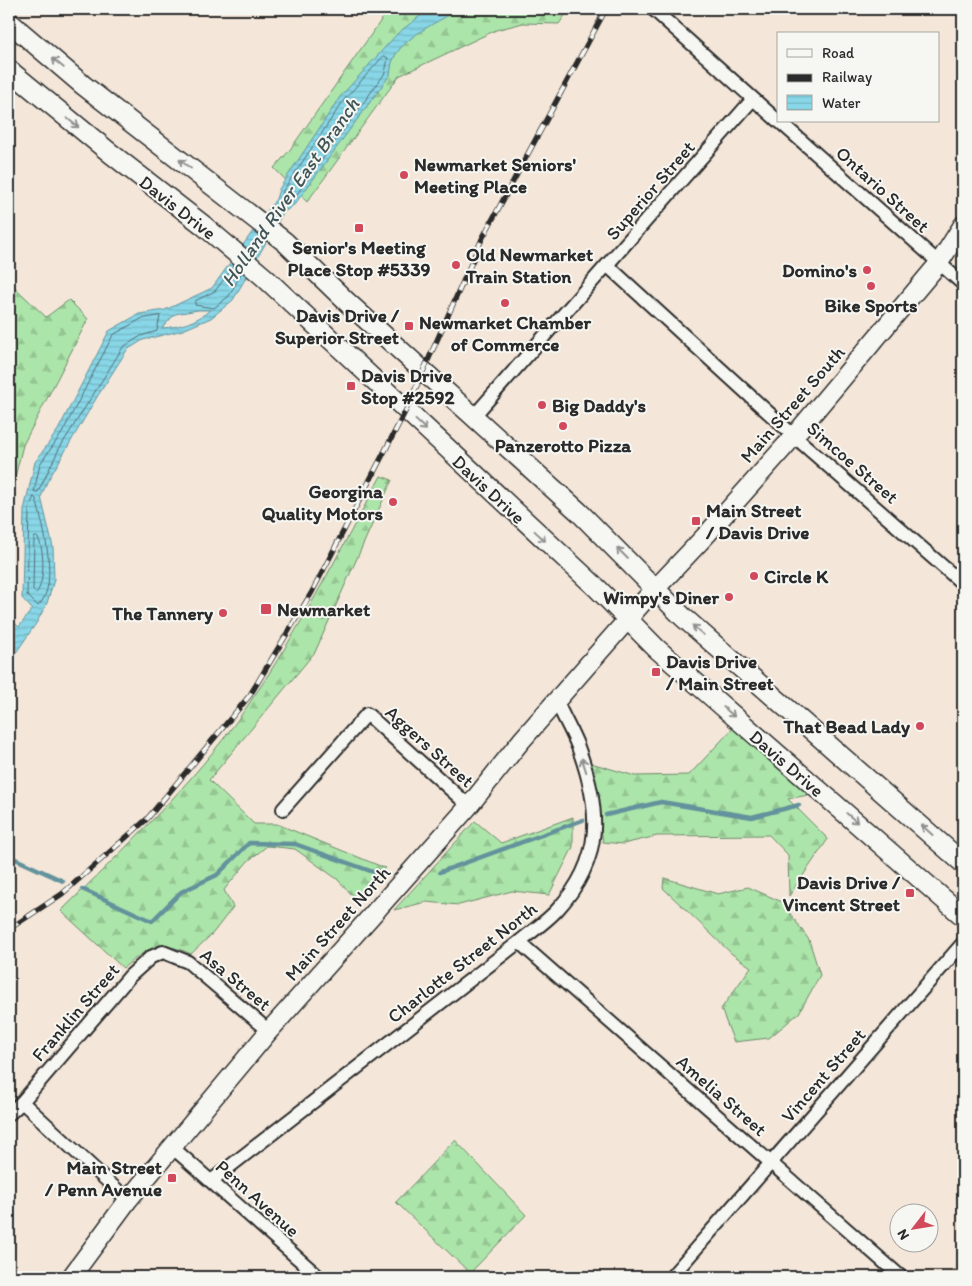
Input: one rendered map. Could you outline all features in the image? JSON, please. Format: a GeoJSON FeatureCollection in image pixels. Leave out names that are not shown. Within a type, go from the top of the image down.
{"type":"FeatureCollection","features":[{"type":"Feature","properties":{"kind":"main road","name":"Davis Drive"},"geometry":{"type":"LineString","coordinates":[[9,22],[90,91],[285,242],[348,302],[579,512],[626,558],[648,596],[963,863]]}},
{"type":"Feature","properties":{"kind":"main road","name":"Davis Drive"},"geometry":{"type":"LineString","coordinates":[[9,70],[264,277],[670,660],[963,916]]}},
{"type":"Feature","properties":{"kind":"main road","name":"Main Street South"},"geometry":{"type":"LineString","coordinates":[[648,596],[708,533],[794,436],[939,263],[963,225]]}},
{"type":"Feature","properties":{"kind":"main road","name":"Main Street North"},"geometry":{"type":"LineString","coordinates":[[71,1277],[128,1200],[269,1031],[468,806],[521,741],[629,620],[648,596]]}},
{"type":"Feature","properties":{"kind":"street","name":"Ontario Street"},"geometry":{"type":"LineString","coordinates":[[653,9],[777,120]]}},
{"type":"Feature","properties":{"kind":"street","name":"Superior Street"},"geometry":{"type":"LineString","coordinates":[[474,416],[753,99]]}},
{"type":"Feature","properties":{"kind":"street","name":"Ontario Street"},"geometry":{"type":"LineString","coordinates":[[779,122],[963,284]]}},
{"type":"Feature","properties":{"kind":"street","name":"Simcoe Street"},"geometry":{"type":"LineString","coordinates":[[608,266],[794,436],[963,584]]}},
{"type":"Feature","properties":{"kind":"street","name":"Charlotte Street North"},"geometry":{"type":"LineString","coordinates":[[211,1181],[519,942],[556,911],[576,885],[586,867],[596,829],[590,785],[582,760],[557,702]]}},
{"type":"Feature","properties":{"kind":"street","name":"Aggers Street"},"geometry":{"type":"LineString","coordinates":[[283,809],[366,714],[468,806]]}},
{"type":"Feature","properties":{"kind":"street","name":"Amelia Street"},"geometry":{"type":"LineString","coordinates":[[519,942],[896,1276]]}},
{"type":"Feature","properties":{"kind":"street","name":"Vincent Street"},"geometry":{"type":"LineString","coordinates":[[671,1277],[963,943]]}},
{"type":"Feature","properties":{"kind":"street","name":"Asa Street"},"geometry":{"type":"LineString","coordinates":[[151,957],[163,952],[188,962],[269,1031]]}},
{"type":"Feature","properties":{"kind":"street","name":"Franklin Street"},"geometry":{"type":"LineString","coordinates":[[9,1114],[22,1102],[106,1003],[151,957]]}},
{"type":"Feature","properties":{"kind":"street"},"geometry":{"type":"LineString","coordinates":[[22,1102],[128,1200]]}},
{"type":"Feature","properties":{"kind":"street","name":"Penn Avenue"},"geometry":{"type":"LineString","coordinates":[[172,1147],[319,1277]]}},
{"type":"Feature","properties":{"kind":"green space"},"geometry":{"type":"Polygon","coordinates":[[[389,9],[569,9],[559,24],[523,23],[496,30],[399,76],[307,202],[274,168],[289,151],[389,9]]]}},
{"type":"Feature","properties":{"kind":"green space"},"geometry":{"type":"Polygon","coordinates":[[[9,282],[46,317],[69,300],[88,319],[23,445],[9,501],[9,282]]]}},
{"type":"Feature","properties":{"kind":"green space"},"geometry":{"type":"Polygon","coordinates":[[[381,476],[392,480],[315,652],[209,780],[254,824],[277,824],[385,868],[355,898],[337,879],[295,849],[267,846],[248,861],[224,890],[233,907],[213,933],[191,954],[180,949],[162,946],[148,950],[123,968],[61,911],[133,840],[180,790],[244,711],[299,625],[381,476]]]}},
{"type":"Feature","properties":{"kind":"green space"},"geometry":{"type":"Polygon","coordinates":[[[736,725],[813,794],[788,799],[828,839],[789,896],[788,855],[769,835],[657,836],[623,844],[603,842],[591,763],[635,776],[689,775],[736,725]]]}},
{"type":"Feature","properties":{"kind":"green space"},"geometry":{"type":"Polygon","coordinates":[[[573,817],[573,847],[549,895],[512,891],[459,905],[426,902],[394,910],[475,821],[501,843],[573,817]]]}},
{"type":"Feature","properties":{"kind":"green space"},"geometry":{"type":"Polygon","coordinates":[[[664,878],[718,894],[748,887],[782,902],[809,940],[820,975],[799,1013],[769,1038],[734,1042],[721,1009],[751,967],[732,954],[663,888],[664,878]]]}},
{"type":"Feature","properties":{"kind":"green space"},"geometry":{"type":"Polygon","coordinates":[[[455,1140],[526,1215],[470,1273],[396,1202],[455,1140]]]}},
{"type":"Feature","properties":{"kind":"water","name":"Holland River East Branch"},"geometry":{"type":"Polygon","coordinates":[[[429,9],[461,9],[423,30],[404,44],[397,52],[392,62],[390,75],[295,204],[283,213],[233,300],[211,318],[183,330],[143,340],[127,350],[47,482],[41,497],[53,547],[54,580],[47,603],[37,622],[9,663],[9,624],[12,620],[19,627],[32,609],[22,598],[24,510],[35,462],[58,430],[109,331],[139,314],[165,310],[212,288],[276,199],[279,189],[340,97],[398,33],[429,9]],[[210,310],[175,314],[162,328],[188,323],[210,310]]]}},
{"type":"Feature","properties":{"kind":"waterway"},"geometry":{"type":"LineString","coordinates":[[606,815],[661,802],[752,817],[799,805]]}},
{"type":"Feature","properties":{"kind":"waterway"},"geometry":{"type":"LineString","coordinates":[[440,872],[583,820]]}},
{"type":"Feature","properties":{"kind":"waterway"},"geometry":{"type":"LineString","coordinates":[[82,889],[152,921],[181,892],[217,875],[249,843],[295,844],[376,873]]}},
{"type":"Feature","properties":{"kind":"waterway"},"geometry":{"type":"LineString","coordinates":[[9,856],[63,881]]}},
{"type":"Feature","properties":{"kind":"railway"},"geometry":{"type":"LineString","coordinates":[[9,929],[62,894],[147,819],[250,695],[312,592],[406,410],[482,239],[606,9]]}},
{"type":"Feature","properties":{"kind":"place","name":"Newmarket Seniors' Meeting Place"},"geometry":{"type":"Point","coordinates":[404,175]}},
{"type":"Feature","properties":{"kind":"place","name":"Senior's Meeting Place Stop #5339"},"geometry":{"type":"Point","coordinates":[359,228]}},
{"type":"Feature","properties":{"kind":"place","name":"Old Newmarket Train Station"},"geometry":{"type":"Point","coordinates":[456,265]}},
{"type":"Feature","properties":{"kind":"place","name":"Domino's"},"geometry":{"type":"Point","coordinates":[867,270]}},
{"type":"Feature","properties":{"kind":"place","name":"Bike Sports"},"geometry":{"type":"Point","coordinates":[871,286]}},
{"type":"Feature","properties":{"kind":"place","name":"Newmarket Chamber of Commerce"},"geometry":{"type":"Point","coordinates":[505,303]}},
{"type":"Feature","properties":{"kind":"place","name":"Davis Drive / Superior Street"},"geometry":{"type":"Point","coordinates":[409,326]}},
{"type":"Feature","properties":{"kind":"place","name":"Davis Drive Stop #2592"},"geometry":{"type":"Point","coordinates":[351,386]}},
{"type":"Feature","properties":{"kind":"place","name":"Big Daddy's"},"geometry":{"type":"Point","coordinates":[542,405]}},
{"type":"Feature","properties":{"kind":"place","name":"Panzerotto Pizza"},"geometry":{"type":"Point","coordinates":[563,426]}},
{"type":"Feature","properties":{"kind":"place","name":"Georgina Quality Motors"},"geometry":{"type":"Point","coordinates":[393,502]}},
{"type":"Feature","properties":{"kind":"place","name":"Main Street / Davis Drive"},"geometry":{"type":"Point","coordinates":[696,521]}},
{"type":"Feature","properties":{"kind":"place","name":"Circle K"},"geometry":{"type":"Point","coordinates":[754,576]}},
{"type":"Feature","properties":{"kind":"place","name":"Wimpy's Diner"},"geometry":{"type":"Point","coordinates":[729,597]}},
{"type":"Feature","properties":{"kind":"place","name":"Newmarket"},"geometry":{"type":"Point","coordinates":[266,609]}},
{"type":"Feature","properties":{"kind":"place","name":"The Tannery"},"geometry":{"type":"Point","coordinates":[223,613]}},
{"type":"Feature","properties":{"kind":"place","name":"Davis Drive / Main Street"},"geometry":{"type":"Point","coordinates":[656,672]}},
{"type":"Feature","properties":{"kind":"place","name":"That Bead Lady"},"geometry":{"type":"Point","coordinates":[920,726]}},
{"type":"Feature","properties":{"kind":"place","name":"Davis Drive / Vincent Street"},"geometry":{"type":"Point","coordinates":[910,893]}},
{"type":"Feature","properties":{"kind":"place","name":"Main Street / Penn Avenue"},"geometry":{"type":"Point","coordinates":[172,1178]}}]}
